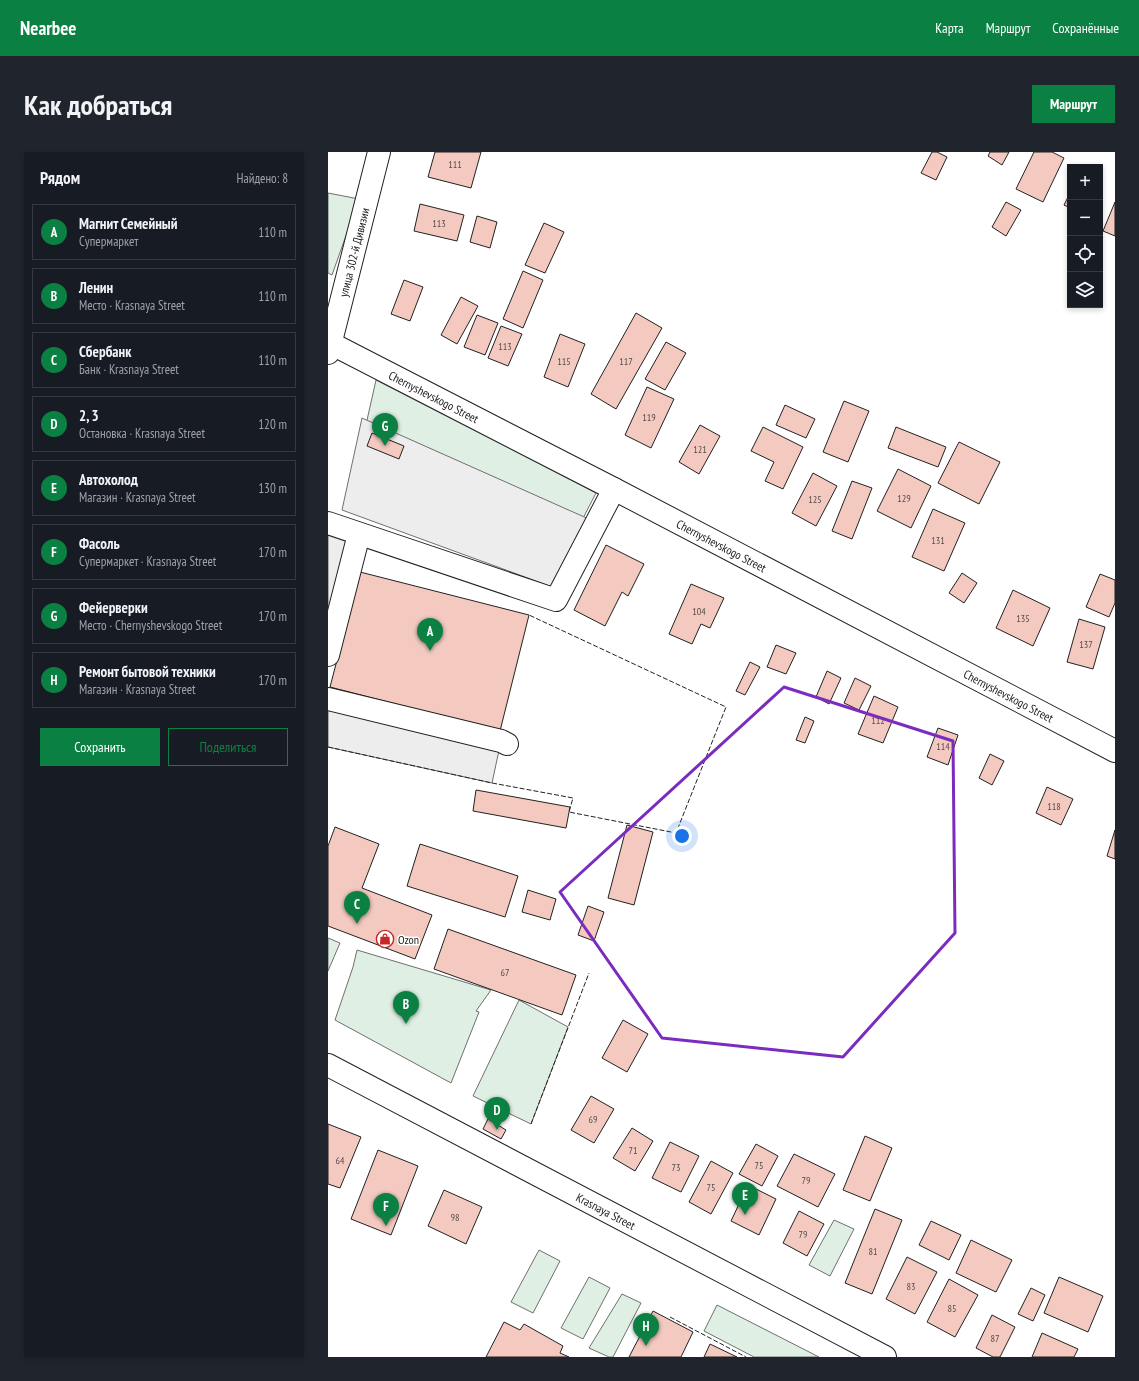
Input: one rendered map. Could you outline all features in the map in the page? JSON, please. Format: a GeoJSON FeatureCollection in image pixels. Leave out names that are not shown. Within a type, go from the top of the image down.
{"type":"FeatureCollection","features":[{"type":"Feature","properties":{"kind":"street","name":"улица 302-й Дивизии"},"geometry":{"type":"LineString","coordinates":[[329,346],[379,152]]}},
{"type":"Feature","properties":{"kind":"street","name":"Chernyshevskogo Street"},"geometry":{"type":"LineString","coordinates":[[329,346],[614,489],[1115,751]]}},
{"type":"Feature","properties":{"kind":"street"},"geometry":{"type":"LineString","coordinates":[[328,523],[556,600],[614,489]]}},
{"type":"Feature","properties":{"kind":"street"},"geometry":{"type":"LineString","coordinates":[[328,655],[359,534]]}},
{"type":"Feature","properties":{"kind":"street"},"geometry":{"type":"LineString","coordinates":[[328,699],[501,741],[507,744]]}},
{"type":"Feature","properties":{"kind":"street","name":"Krasnaya Street"},"geometry":{"type":"LineString","coordinates":[[328,1065],[885,1357]]}},
{"type":"Feature","properties":{"kind":"highlighted area"},"geometry":{"type":"Polygon","coordinates":[[[784,687],[953,741],[955,933],[843,1057],[662,1038],[560,892],[784,687]]]}},
{"type":"Feature","properties":{"kind":"green space"},"geometry":{"type":"Polygon","coordinates":[[[328,193],[359,199],[332,275],[328,273],[328,193]]]}},
{"type":"Feature","properties":{"kind":"green space"},"geometry":{"type":"Polygon","coordinates":[[[376,380],[596,493],[578,528],[365,429],[376,380]]]}},
{"type":"Feature","properties":{"kind":"green space"},"geometry":{"type":"Polygon","coordinates":[[[328,938],[340,943],[328,971],[328,938]]]}},
{"type":"Feature","properties":{"kind":"green space"},"geometry":{"type":"Polygon","coordinates":[[[357,950],[491,990],[476,1011],[479,1012],[451,1083],[335,1020],[353,967],[357,950]]]}},
{"type":"Feature","properties":{"kind":"green space"},"geometry":{"type":"Polygon","coordinates":[[[519,1000],[568,1027],[531,1124],[473,1096],[519,1000]]]}},
{"type":"Feature","properties":{"kind":"green space"},"geometry":{"type":"Polygon","coordinates":[[[834,1220],[854,1229],[830,1276],[809,1265],[834,1220]]]}},
{"type":"Feature","properties":{"kind":"green space"},"geometry":{"type":"Polygon","coordinates":[[[539,1250],[560,1261],[533,1313],[511,1302],[539,1250]]]}},
{"type":"Feature","properties":{"kind":"green space"},"geometry":{"type":"Polygon","coordinates":[[[589,1277],[610,1288],[583,1339],[561,1328],[589,1277]]]}},
{"type":"Feature","properties":{"kind":"green space"},"geometry":{"type":"Polygon","coordinates":[[[622,1294],[641,1303],[613,1357],[609,1357],[589,1348],[622,1294]]]}},
{"type":"Feature","properties":{"kind":"green space"},"geometry":{"type":"Polygon","coordinates":[[[717,1305],[819,1357],[754,1357],[704,1331],[717,1305]]]}},
{"type":"Feature","properties":{"kind":"shaded area"},"geometry":{"type":"Polygon","coordinates":[[[362,418],[600,524],[566,592],[342,510],[362,418]]]}},
{"type":"Feature","properties":{"kind":"shaded area"},"geometry":{"type":"Polygon","coordinates":[[[329,533],[349,537],[328,625],[328,535],[329,533]]]}},
{"type":"Feature","properties":{"kind":"shaded area"},"geometry":{"type":"Polygon","coordinates":[[[328,709],[501,741],[492,783],[328,747],[328,709]]]}},
{"type":"Feature","properties":{"kind":"building"},"geometry":{"type":"Polygon","coordinates":[[[435,152],[481,152],[471,188],[428,177],[435,152]]]}},
{"type":"Feature","properties":{"kind":"building"},"geometry":{"type":"Polygon","coordinates":[[[932,152],[937,152],[947,157],[936,180],[921,173],[932,152]]]}},
{"type":"Feature","properties":{"kind":"building"},"geometry":{"type":"Polygon","coordinates":[[[990,152],[1009,152],[1002,165],[988,156],[990,152]]]}},
{"type":"Feature","properties":{"kind":"building"},"geometry":{"type":"Polygon","coordinates":[[[1034,152],[1052,152],[1064,158],[1043,202],[1016,189],[1034,152]]]}},
{"type":"Feature","properties":{"kind":"building"},"geometry":{"type":"Polygon","coordinates":[[[1067,199],[1067,206],[1064,205],[1067,199]]]}},
{"type":"Feature","properties":{"kind":"building"},"geometry":{"type":"Polygon","coordinates":[[[1006,202],[1021,210],[1006,236],[992,227],[1006,202]]]}},
{"type":"Feature","properties":{"kind":"building"},"geometry":{"type":"Polygon","coordinates":[[[1115,202],[1115,236],[1103,231],[1115,202]]]}},
{"type":"Feature","properties":{"kind":"building"},"geometry":{"type":"Polygon","coordinates":[[[420,204],[464,215],[457,241],[414,231],[420,204]]]}},
{"type":"Feature","properties":{"kind":"building"},"geometry":{"type":"Polygon","coordinates":[[[477,216],[497,222],[490,248],[470,242],[477,216]]]}},
{"type":"Feature","properties":{"kind":"building"},"geometry":{"type":"Polygon","coordinates":[[[544,223],[564,232],[545,273],[525,265],[544,223]]]}},
{"type":"Feature","properties":{"kind":"building"},"geometry":{"type":"Polygon","coordinates":[[[523,271],[543,280],[523,328],[503,319],[523,271]]]}},
{"type":"Feature","properties":{"kind":"building"},"geometry":{"type":"Polygon","coordinates":[[[404,280],[423,287],[410,321],[391,314],[404,280]]]}},
{"type":"Feature","properties":{"kind":"building"},"geometry":{"type":"Polygon","coordinates":[[[461,297],[478,306],[457,344],[441,335],[461,297]]]}},
{"type":"Feature","properties":{"kind":"building"},"geometry":{"type":"Polygon","coordinates":[[[636,313],[662,328],[616,409],[591,394],[636,313]]]}},
{"type":"Feature","properties":{"kind":"building"},"geometry":{"type":"Polygon","coordinates":[[[477,315],[498,323],[485,355],[464,347],[477,315]]]}},
{"type":"Feature","properties":{"kind":"building"},"geometry":{"type":"Polygon","coordinates":[[[501,326],[522,334],[508,366],[488,358],[501,326]]]}},
{"type":"Feature","properties":{"kind":"building"},"geometry":{"type":"Polygon","coordinates":[[[560,334],[585,344],[568,387],[544,377],[560,334]]]}},
{"type":"Feature","properties":{"kind":"building"},"geometry":{"type":"Polygon","coordinates":[[[666,342],[686,353],[665,390],[645,379],[666,342]]]}},
{"type":"Feature","properties":{"kind":"building"},"geometry":{"type":"Polygon","coordinates":[[[647,387],[674,399],[651,448],[625,435],[647,387]]]}},
{"type":"Feature","properties":{"kind":"building"},"geometry":{"type":"Polygon","coordinates":[[[844,401],[869,411],[848,462],[823,452],[844,401]]]}},
{"type":"Feature","properties":{"kind":"building"},"geometry":{"type":"Polygon","coordinates":[[[785,405],[815,419],[806,438],[776,425],[785,405]]]}},
{"type":"Feature","properties":{"kind":"building"},"geometry":{"type":"Polygon","coordinates":[[[700,425],[720,436],[699,474],[679,462],[700,425]]]}},
{"type":"Feature","properties":{"kind":"building"},"geometry":{"type":"Polygon","coordinates":[[[763,427],[803,447],[783,489],[765,481],[774,462],[751,451],[763,427]]]}},
{"type":"Feature","properties":{"kind":"building"},"geometry":{"type":"Polygon","coordinates":[[[896,427],[946,447],[938,467],[888,448],[896,427]]]}},
{"type":"Feature","properties":{"kind":"building"},"geometry":{"type":"Polygon","coordinates":[[[372,433],[404,446],[399,459],[367,446],[372,433]]]}},
{"type":"Feature","properties":{"kind":"building"},"geometry":{"type":"Polygon","coordinates":[[[959,442],[1000,462],[979,504],[938,483],[959,442]]]}},
{"type":"Feature","properties":{"kind":"building"},"geometry":{"type":"Polygon","coordinates":[[[898,469],[931,486],[911,528],[877,511],[898,469]]]}},
{"type":"Feature","properties":{"kind":"building"},"geometry":{"type":"Polygon","coordinates":[[[813,473],[837,486],[816,526],[792,513],[813,473]]]}},
{"type":"Feature","properties":{"kind":"building"},"geometry":{"type":"Polygon","coordinates":[[[852,481],[872,488],[852,539],[832,531],[852,481]]]}},
{"type":"Feature","properties":{"kind":"building"},"geometry":{"type":"Polygon","coordinates":[[[933,509],[965,523],[944,571],[912,557],[933,509]]]}},
{"type":"Feature","properties":{"kind":"building"},"geometry":{"type":"Polygon","coordinates":[[[606,545],[644,564],[628,596],[622,592],[605,626],[574,610],[606,545]]]}},
{"type":"Feature","properties":{"kind":"building"},"geometry":{"type":"Polygon","coordinates":[[[360,572],[529,615],[500,731],[330,687],[360,572]]]}},
{"type":"Feature","properties":{"kind":"building"},"geometry":{"type":"Polygon","coordinates":[[[962,573],[977,583],[964,603],[949,593],[962,573]]]}},
{"type":"Feature","properties":{"kind":"building"},"geometry":{"type":"Polygon","coordinates":[[[1100,574],[1115,580],[1115,603],[1109,617],[1086,607],[1100,574]]]}},
{"type":"Feature","properties":{"kind":"building"},"geometry":{"type":"Polygon","coordinates":[[[691,584],[724,598],[710,628],[701,624],[692,644],[669,634],[691,584]]]}},
{"type":"Feature","properties":{"kind":"building"},"geometry":{"type":"Polygon","coordinates":[[[1013,590],[1050,608],[1033,646],[996,628],[1013,590]]]}},
{"type":"Feature","properties":{"kind":"building"},"geometry":{"type":"Polygon","coordinates":[[[1079,619],[1105,627],[1093,669],[1067,662],[1079,619]]]}},
{"type":"Feature","properties":{"kind":"building"},"geometry":{"type":"Polygon","coordinates":[[[776,645],[796,653],[786,674],[767,667],[776,645]]]}},
{"type":"Feature","properties":{"kind":"building"},"geometry":{"type":"Polygon","coordinates":[[[750,662],[760,667],[745,695],[736,691],[750,662]]]}},
{"type":"Feature","properties":{"kind":"building"},"geometry":{"type":"Polygon","coordinates":[[[827,671],[841,678],[829,704],[816,697],[827,671]]]}},
{"type":"Feature","properties":{"kind":"building"},"geometry":{"type":"Polygon","coordinates":[[[855,678],[871,686],[859,710],[844,703],[855,678]]]}},
{"type":"Feature","properties":{"kind":"building"},"geometry":{"type":"Polygon","coordinates":[[[874,696],[898,707],[883,743],[858,734],[874,696]]]}},
{"type":"Feature","properties":{"kind":"building"},"geometry":{"type":"Polygon","coordinates":[[[805,717],[814,721],[805,743],[796,740],[805,717]]]}},
{"type":"Feature","properties":{"kind":"building"},"geometry":{"type":"Polygon","coordinates":[[[938,728],[958,735],[948,765],[927,757],[938,728]]]}},
{"type":"Feature","properties":{"kind":"building"},"geometry":{"type":"Polygon","coordinates":[[[990,754],[1004,761],[992,785],[979,778],[990,754]]]}},
{"type":"Feature","properties":{"kind":"building"},"geometry":{"type":"Polygon","coordinates":[[[1047,787],[1073,799],[1061,825],[1036,813],[1047,787]]]}},
{"type":"Feature","properties":{"kind":"building"},"geometry":{"type":"Polygon","coordinates":[[[476,790],[570,807],[566,828],[473,811],[476,790]]]}},
{"type":"Feature","properties":{"kind":"building"},"geometry":{"type":"Polygon","coordinates":[[[627,825],[653,832],[634,905],[608,898],[627,825]]]}},
{"type":"Feature","properties":{"kind":"building"},"geometry":{"type":"Polygon","coordinates":[[[335,827],[379,844],[362,888],[432,915],[415,959],[328,926],[328,846],[335,827]]]}},
{"type":"Feature","properties":{"kind":"building"},"geometry":{"type":"Polygon","coordinates":[[[1115,830],[1115,859],[1107,856],[1115,830]]]}},
{"type":"Feature","properties":{"kind":"building"},"geometry":{"type":"Polygon","coordinates":[[[420,844],[518,876],[505,917],[407,886],[420,844]]]}},
{"type":"Feature","properties":{"kind":"building"},"geometry":{"type":"Polygon","coordinates":[[[528,890],[556,899],[550,920],[522,912],[528,890]]]}},
{"type":"Feature","properties":{"kind":"building"},"geometry":{"type":"Polygon","coordinates":[[[588,906],[604,912],[594,941],[578,935],[588,906]]]}},
{"type":"Feature","properties":{"kind":"building"},"geometry":{"type":"Polygon","coordinates":[[[448,929],[576,975],[562,1015],[434,969],[448,929]]]}},
{"type":"Feature","properties":{"kind":"building"},"geometry":{"type":"Polygon","coordinates":[[[623,1020],[648,1034],[627,1072],[602,1058],[623,1020]]]}},
{"type":"Feature","properties":{"kind":"building"},"geometry":{"type":"Polygon","coordinates":[[[591,1096],[614,1109],[594,1143],[571,1130],[591,1096]]]}},
{"type":"Feature","properties":{"kind":"building"},"geometry":{"type":"Polygon","coordinates":[[[488,1119],[506,1130],[501,1139],[483,1129],[488,1119]]]}},
{"type":"Feature","properties":{"kind":"building"},"geometry":{"type":"Polygon","coordinates":[[[328,1124],[361,1137],[340,1188],[328,1184],[328,1124]]]}},
{"type":"Feature","properties":{"kind":"building"},"geometry":{"type":"Polygon","coordinates":[[[632,1128],[653,1141],[635,1171],[613,1158],[632,1128]]]}},
{"type":"Feature","properties":{"kind":"building"},"geometry":{"type":"Polygon","coordinates":[[[865,1136],[892,1148],[870,1201],[843,1190],[865,1136]]]}},
{"type":"Feature","properties":{"kind":"building"},"geometry":{"type":"Polygon","coordinates":[[[670,1142],[699,1156],[681,1192],[652,1178],[670,1142]]]}},
{"type":"Feature","properties":{"kind":"building"},"geometry":{"type":"Polygon","coordinates":[[[756,1144],[778,1156],[762,1186],[739,1174],[756,1144]]]}},
{"type":"Feature","properties":{"kind":"building"},"geometry":{"type":"Polygon","coordinates":[[[378,1150],[418,1166],[391,1235],[351,1219],[378,1150]]]}},
{"type":"Feature","properties":{"kind":"building"},"geometry":{"type":"Polygon","coordinates":[[[794,1154],[835,1174],[818,1207],[777,1186],[794,1154]]]}},
{"type":"Feature","properties":{"kind":"building"},"geometry":{"type":"Polygon","coordinates":[[[711,1161],[733,1173],[711,1214],[689,1202],[711,1161]]]}},
{"type":"Feature","properties":{"kind":"building"},"geometry":{"type":"Polygon","coordinates":[[[748,1185],[776,1199],[759,1235],[731,1221],[748,1185]]]}},
{"type":"Feature","properties":{"kind":"building"},"geometry":{"type":"Polygon","coordinates":[[[444,1190],[482,1207],[466,1244],[428,1226],[444,1190]]]}},
{"type":"Feature","properties":{"kind":"building"},"geometry":{"type":"Polygon","coordinates":[[[875,1209],[902,1220],[872,1294],[845,1283],[875,1209]]]}},
{"type":"Feature","properties":{"kind":"building"},"geometry":{"type":"Polygon","coordinates":[[[799,1211],[824,1224],[807,1256],[783,1243],[799,1211]]]}},
{"type":"Feature","properties":{"kind":"building"},"geometry":{"type":"Polygon","coordinates":[[[931,1221],[961,1235],[949,1260],[919,1245],[931,1221]]]}},
{"type":"Feature","properties":{"kind":"building"},"geometry":{"type":"Polygon","coordinates":[[[971,1240],[1012,1260],[996,1292],[956,1273],[971,1240]]]}},
{"type":"Feature","properties":{"kind":"building"},"geometry":{"type":"Polygon","coordinates":[[[907,1257],[937,1272],[915,1314],[886,1299],[907,1257]]]}},
{"type":"Feature","properties":{"kind":"building"},"geometry":{"type":"Polygon","coordinates":[[[1059,1277],[1103,1296],[1088,1332],[1044,1313],[1059,1277]]]}},
{"type":"Feature","properties":{"kind":"building"},"geometry":{"type":"Polygon","coordinates":[[[949,1279],[978,1295],[955,1337],[927,1322],[949,1279]]]}},
{"type":"Feature","properties":{"kind":"building"},"geometry":{"type":"Polygon","coordinates":[[[1031,1288],[1045,1295],[1033,1321],[1018,1314],[1031,1288]]]}},
{"type":"Feature","properties":{"kind":"building"},"geometry":{"type":"Polygon","coordinates":[[[653,1311],[693,1332],[681,1357],[629,1357],[653,1311]]]}},
{"type":"Feature","properties":{"kind":"building"},"geometry":{"type":"Polygon","coordinates":[[[992,1315],[1015,1327],[1000,1357],[993,1357],[976,1348],[992,1315]]]}},
{"type":"Feature","properties":{"kind":"building"},"geometry":{"type":"Polygon","coordinates":[[[504,1322],[520,1330],[524,1324],[563,1346],[560,1353],[569,1357],[486,1357],[504,1322]]]}},
{"type":"Feature","properties":{"kind":"building"},"geometry":{"type":"Polygon","coordinates":[[[1042,1333],[1078,1349],[1074,1357],[1032,1357],[1042,1333]]]}},
{"type":"Feature","properties":{"kind":"building"},"geometry":{"type":"Polygon","coordinates":[[[710,1344],[737,1357],[704,1357],[710,1344]]]}},
{"type":"Feature","properties":{"kind":"fence"},"geometry":{"type":"LineString","coordinates":[[328,747],[492,783],[573,798],[569,812],[676,833],[726,707],[529,615]]}},
{"type":"Feature","properties":{"kind":"fence"},"geometry":{"type":"LineString","coordinates":[[531,1124],[589,973]]}},
{"type":"Feature","properties":{"kind":"fence"},"geometry":{"type":"LineString","coordinates":[[670,1317],[746,1357]]}},
{"type":"Feature","properties":{"kind":"place","name":"Фейерверки"},"geometry":{"type":"Point","coordinates":[385,446]}},
{"type":"Feature","properties":{"kind":"place","name":"Магнит Семейный"},"geometry":{"type":"Point","coordinates":[430,651]}},
{"type":"Feature","properties":{"kind":"place","name":"Сбербанк"},"geometry":{"type":"Point","coordinates":[357,924]}},
{"type":"Feature","properties":{"kind":"place","name":"Ozon"},"geometry":{"type":"Point","coordinates":[385,939]}},
{"type":"Feature","properties":{"kind":"place","name":"Ленин"},"geometry":{"type":"Point","coordinates":[406,1024]}},
{"type":"Feature","properties":{"kind":"place","name":"2, 3"},"geometry":{"type":"Point","coordinates":[497,1130]}},
{"type":"Feature","properties":{"kind":"place","name":"Автохолод"},"geometry":{"type":"Point","coordinates":[745,1215]}},
{"type":"Feature","properties":{"kind":"place","name":"Фасоль"},"geometry":{"type":"Point","coordinates":[386,1226]}},
{"type":"Feature","properties":{"kind":"place","name":"Ремонт бытовой техники"},"geometry":{"type":"Point","coordinates":[646,1346]}}]}
